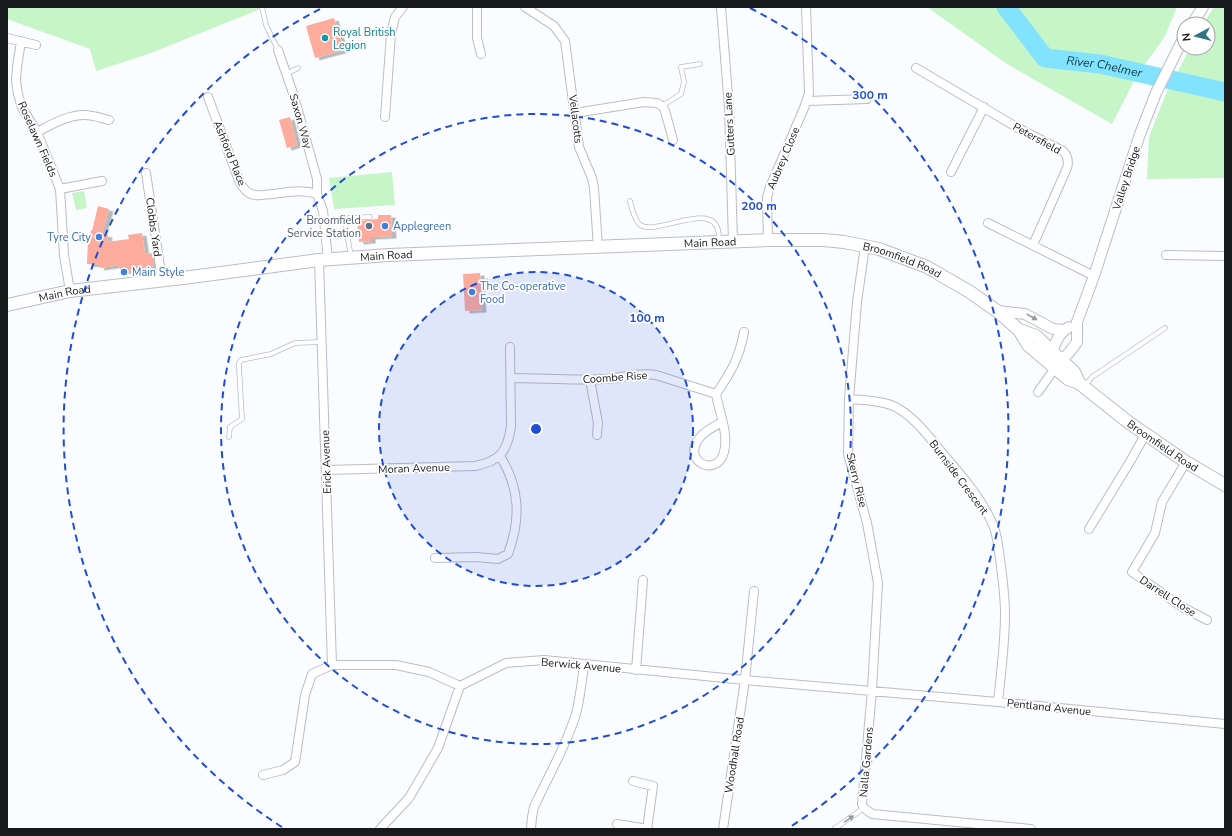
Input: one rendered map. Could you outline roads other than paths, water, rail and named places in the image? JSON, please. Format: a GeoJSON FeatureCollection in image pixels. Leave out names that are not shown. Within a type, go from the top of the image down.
{"type":"FeatureCollection","features":[{"type":"Feature","properties":{"kind":"main road","name":"Main Road"},"geometry":{"type":"LineString","coordinates":[[7,305],[70,291],[323,259],[476,251],[598,248],[768,240]]}},
{"type":"Feature","properties":{"kind":"main road","name":"Broomfield Road"},"geometry":{"type":"LineString","coordinates":[[768,240],[823,240],[865,246],[896,255],[927,268],[970,292],[997,311],[1019,330],[1028,345],[1074,372],[1082,385],[1145,435],[1225,485]]}},
{"type":"Feature","properties":{"kind":"main road","name":"Broomfield Road"},"geometry":{"type":"LineString","coordinates":[[1019,330],[1036,336],[1052,352],[1059,364]]}},
{"type":"Feature","properties":{"kind":"street"},"geometry":{"type":"LineString","coordinates":[[385,117],[391,34],[395,17],[402,7]]}},
{"type":"Feature","properties":{"kind":"street"},"geometry":{"type":"LineString","coordinates":[[477,7],[476,26],[480,54]]}},
{"type":"Feature","properties":{"kind":"street","name":"Vellacotts"},"geometry":{"type":"LineString","coordinates":[[525,7],[554,26],[565,42],[579,147],[592,178],[594,188],[598,248]]}},
{"type":"Feature","properties":{"kind":"street","name":"Gutters Lane"},"geometry":{"type":"LineString","coordinates":[[721,7],[729,108],[733,242]]}},
{"type":"Feature","properties":{"kind":"street","name":"Aubrey Close"},"geometry":{"type":"LineString","coordinates":[[768,240],[767,197],[807,101],[809,85],[806,7]]}},
{"type":"Feature","properties":{"kind":"street"},"geometry":{"type":"LineString","coordinates":[[1197,16],[1203,7]]}},
{"type":"Feature","properties":{"kind":"street"},"geometry":{"type":"LineString","coordinates":[[7,38],[36,45]]}},
{"type":"Feature","properties":{"kind":"street","name":"Roselawn Fields"},"geometry":{"type":"LineString","coordinates":[[22,41],[17,67],[16,81],[18,94],[22,108],[36,132],[60,188],[64,255],[70,291]]}},
{"type":"Feature","properties":{"kind":"street","name":"Saxon Way"},"geometry":{"type":"LineString","coordinates":[[278,50],[317,179],[317,194]]}},
{"type":"Feature","properties":{"kind":"street","name":"Valley Bridge"},"geometry":{"type":"LineString","coordinates":[[1059,364],[1077,342],[1077,322],[1094,276],[1140,134],[1156,93],[1176,53]]}},
{"type":"Feature","properties":{"kind":"street","name":"Petersfield"},"geometry":{"type":"LineString","coordinates":[[916,68],[1018,128],[1063,151],[1068,158],[1067,168],[1033,245]]}},
{"type":"Feature","properties":{"kind":"street","name":"Ashford Place"},"geometry":{"type":"LineString","coordinates":[[208,97],[240,183],[246,191],[252,195],[296,190],[308,191],[317,194]]}},
{"type":"Feature","properties":{"kind":"street"},"geometry":{"type":"LineString","coordinates":[[807,101],[867,99]]}},
{"type":"Feature","properties":{"kind":"street"},"geometry":{"type":"LineString","coordinates":[[575,113],[644,102],[657,104],[662,106],[668,117],[674,140]]}},
{"type":"Feature","properties":{"kind":"street"},"geometry":{"type":"LineString","coordinates":[[951,172],[984,107]]}},
{"type":"Feature","properties":{"kind":"street"},"geometry":{"type":"LineString","coordinates":[[36,132],[66,118],[76,116],[93,116],[109,120]]}},
{"type":"Feature","properties":{"kind":"street","name":"Clobbs Yard"},"geometry":{"type":"LineString","coordinates":[[146,173],[162,280]]}},
{"type":"Feature","properties":{"kind":"street","name":"Roselawn Fields"},"geometry":{"type":"LineString","coordinates":[[60,188],[102,181]]}},
{"type":"Feature","properties":{"kind":"street"},"geometry":{"type":"LineString","coordinates":[[317,194],[323,211],[323,259]]}},
{"type":"Feature","properties":{"kind":"street"},"geometry":{"type":"LineString","coordinates":[[988,223],[1094,276]]}},
{"type":"Feature","properties":{"kind":"street","name":"Skerry Rise"},"geometry":{"type":"LineString","coordinates":[[865,246],[857,302],[849,399],[848,454],[867,523],[878,583],[872,690]]}},
{"type":"Feature","properties":{"kind":"street"},"geometry":{"type":"LineString","coordinates":[[1166,255],[1225,256]]}},
{"type":"Feature","properties":{"kind":"street","name":"Erick Avenue"},"geometry":{"type":"LineString","coordinates":[[323,259],[322,342],[332,664]]}},
{"type":"Feature","properties":{"kind":"street"},"geometry":{"type":"LineString","coordinates":[[997,311],[1024,314],[1053,329],[1065,330]]}},
{"type":"Feature","properties":{"kind":"street"},"geometry":{"type":"LineString","coordinates":[[1052,352],[1054,346],[1065,330],[1077,322]]}},
{"type":"Feature","properties":{"kind":"street"},"geometry":{"type":"LineString","coordinates":[[722,422],[708,430],[697,441],[695,454],[697,461],[701,465],[710,466],[721,459],[724,454],[725,435],[716,394],[733,368],[738,357],[744,332]]}},
{"type":"Feature","properties":{"kind":"street"},"geometry":{"type":"LineString","coordinates":[[435,558],[476,557],[498,559],[508,554],[515,529],[516,497],[511,476],[500,456],[505,449],[511,427],[510,347]]}},
{"type":"Feature","properties":{"kind":"street"},"geometry":{"type":"LineString","coordinates":[[1038,392],[1059,364]]}},
{"type":"Feature","properties":{"kind":"street","name":"Coombe Rise"},"geometry":{"type":"LineString","coordinates":[[511,378],[590,380],[611,379],[636,374],[647,374],[656,375],[716,394]]}},
{"type":"Feature","properties":{"kind":"street"},"geometry":{"type":"LineString","coordinates":[[590,380],[598,424],[597,435]]}},
{"type":"Feature","properties":{"kind":"street","name":"Burnside Crescent"},"geometry":{"type":"LineString","coordinates":[[849,399],[882,402],[902,410],[950,462],[972,490],[989,516],[998,540],[1004,598],[1004,631],[998,702]]}},
{"type":"Feature","properties":{"kind":"street"},"geometry":{"type":"LineString","coordinates":[[1089,529],[1145,435]]}},
{"type":"Feature","properties":{"kind":"street","name":"Moran Avenue"},"geometry":{"type":"LineString","coordinates":[[326,470],[475,466],[493,461],[500,456]]}},
{"type":"Feature","properties":{"kind":"street","name":"Darrell Close"},"geometry":{"type":"LineString","coordinates":[[1186,462],[1162,502],[1155,533],[1132,572],[1182,607],[1208,620]]}},
{"type":"Feature","properties":{"kind":"street"},"geometry":{"type":"LineString","coordinates":[[636,670],[643,580]]}},
{"type":"Feature","properties":{"kind":"street","name":"Woodhall Road"},"geometry":{"type":"LineString","coordinates":[[723,829],[745,680],[754,591]]}},
{"type":"Feature","properties":{"kind":"street","name":"Berwick Avenue"},"geometry":{"type":"LineString","coordinates":[[460,686],[506,664],[544,660],[745,680],[872,690]]}},
{"type":"Feature","properties":{"kind":"street"},"geometry":{"type":"LineString","coordinates":[[263,775],[283,770],[295,762],[305,695],[312,674],[332,664],[396,665],[429,672],[460,686],[438,748],[409,798],[380,829]]}},
{"type":"Feature","properties":{"kind":"street"},"geometry":{"type":"LineString","coordinates":[[531,829],[534,807],[570,730],[576,713],[584,665]]}},
{"type":"Feature","properties":{"kind":"street","name":"Pentland Avenue"},"geometry":{"type":"LineString","coordinates":[[872,690],[1225,724]]}},
{"type":"Feature","properties":{"kind":"street","name":"Nalla Gardens"},"geometry":{"type":"LineString","coordinates":[[872,690],[862,797],[864,808],[872,814],[1031,829]]}},
{"type":"Feature","properties":{"kind":"street"},"geometry":{"type":"LineString","coordinates":[[617,824],[648,829],[653,786],[633,781]]}},
{"type":"Feature","properties":{"kind":"lane"},"geometry":{"type":"LineString","coordinates":[[262,7],[266,25],[278,50]]}},
{"type":"Feature","properties":{"kind":"lane"},"geometry":{"type":"LineString","coordinates":[[662,106],[681,94],[684,82],[682,67],[700,64]]}},
{"type":"Feature","properties":{"kind":"lane"},"geometry":{"type":"LineString","coordinates":[[286,74],[298,68]]}},
{"type":"Feature","properties":{"kind":"lane"},"geometry":{"type":"LineString","coordinates":[[630,201],[635,218],[640,225],[648,228],[684,220],[705,219],[713,222],[718,227],[720,233],[719,242]]}},
{"type":"Feature","properties":{"kind":"lane"},"geometry":{"type":"LineString","coordinates":[[351,258],[346,222],[349,218],[370,216]]}},
{"type":"Feature","properties":{"kind":"lane"},"geometry":{"type":"LineString","coordinates":[[1082,385],[1165,328]]}},
{"type":"Feature","properties":{"kind":"lane"},"geometry":{"type":"LineString","coordinates":[[229,437],[230,427],[242,419],[239,367],[241,360],[271,354],[295,342],[322,342]]}},
{"type":"Feature","properties":{"kind":"lane"},"geometry":{"type":"LineString","coordinates":[[834,829],[864,808]]}},
{"type":"Feature","properties":{"kind":"water"},"geometry":{"type":"Polygon","coordinates":[[[1156,70],[1225,83],[1225,97],[1150,81],[1156,70]]]}},
{"type":"Feature","properties":{"kind":"waterway","name":"River Chelmer"},"geometry":{"type":"LineString","coordinates":[[1006,7],[1045,58],[1100,64],[1225,92]]}},
{"type":"Feature","properties":{"kind":"place","name":"Royal British Legion"},"geometry":{"type":"Point","coordinates":[325,38]}},
{"type":"Feature","properties":{"kind":"place","name":"Broomfield Service Station"},"geometry":{"type":"Point","coordinates":[369,226]}},
{"type":"Feature","properties":{"kind":"place","name":"Applegreen"},"geometry":{"type":"Point","coordinates":[385,226]}},
{"type":"Feature","properties":{"kind":"place","name":"Tyre City"},"geometry":{"type":"Point","coordinates":[99,237]}},
{"type":"Feature","properties":{"kind":"place","name":"Main Style"},"geometry":{"type":"Point","coordinates":[124,272]}},
{"type":"Feature","properties":{"kind":"place","name":"The Co-operative Food"},"geometry":{"type":"Point","coordinates":[472,292]}}]}
